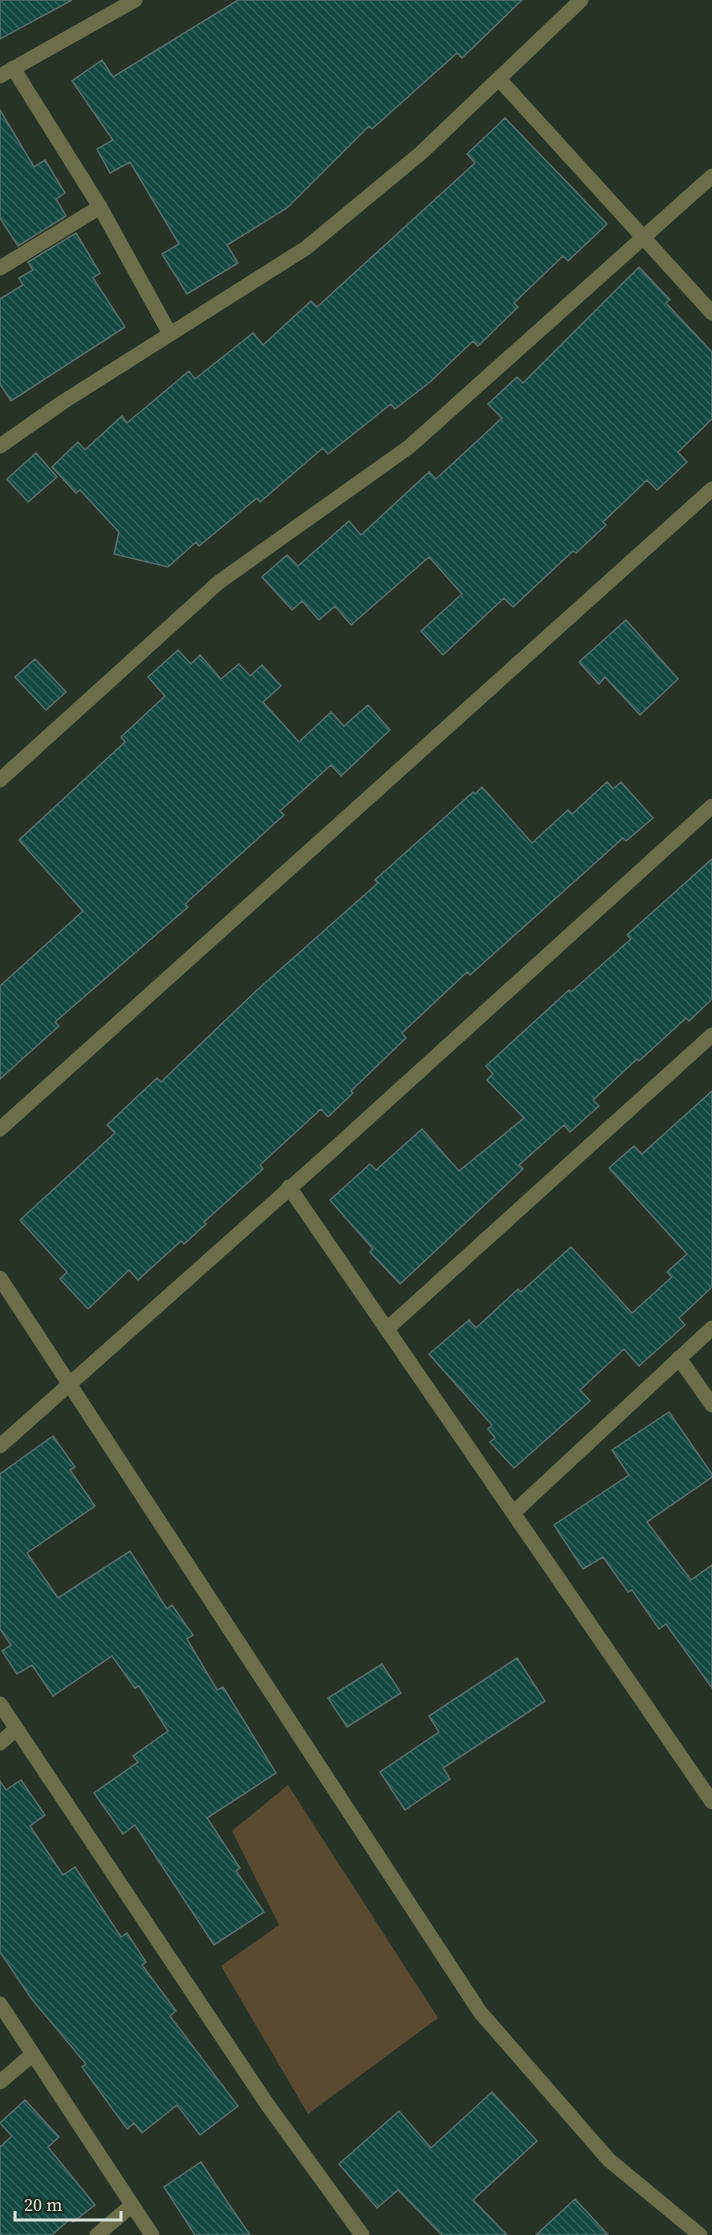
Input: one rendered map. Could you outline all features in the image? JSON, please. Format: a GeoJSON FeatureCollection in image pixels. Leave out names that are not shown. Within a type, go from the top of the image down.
{"type":"FeatureCollection","features":[{"type":"Feature","properties":{"kind":"street"},"geometry":{"type":"LineString","coordinates":[[135,0],[122,10],[6,72],[100,207],[170,334]]}},
{"type":"Feature","properties":{"kind":"street"},"geometry":{"type":"LineString","coordinates":[[0,446],[63,402],[306,248],[421,153],[581,0]]}},
{"type":"Feature","properties":{"kind":"street"},"geometry":{"type":"LineString","coordinates":[[499,79],[712,313]]}},
{"type":"Feature","properties":{"kind":"street"},"geometry":{"type":"LineString","coordinates":[[0,780],[219,582],[409,447],[712,176]]}},
{"type":"Feature","properties":{"kind":"street"},"geometry":{"type":"LineString","coordinates":[[0,268],[100,207]]}},
{"type":"Feature","properties":{"kind":"street"},"geometry":{"type":"LineString","coordinates":[[0,1129],[712,489]]}},
{"type":"Feature","properties":{"kind":"street"},"geometry":{"type":"LineString","coordinates":[[0,1446],[712,806]]}},
{"type":"Feature","properties":{"kind":"street"},"geometry":{"type":"LineString","coordinates":[[388,1328],[712,1035]]}},
{"type":"Feature","properties":{"kind":"street"},"geometry":{"type":"LineString","coordinates":[[289,1187],[712,1802]]}},
{"type":"Feature","properties":{"kind":"street"},"geometry":{"type":"LineString","coordinates":[[0,1278],[480,2012],[609,2160],[700,2235]]}},
{"type":"Feature","properties":{"kind":"street"},"geometry":{"type":"LineString","coordinates":[[513,1513],[712,1328]]}},
{"type":"Feature","properties":{"kind":"street"},"geometry":{"type":"LineString","coordinates":[[679,1358],[712,1405]]}},
{"type":"Feature","properties":{"kind":"street"},"geometry":{"type":"LineString","coordinates":[[0,1704],[267,2104],[363,2235]]}},
{"type":"Feature","properties":{"kind":"street"},"geometry":{"type":"LineString","coordinates":[[0,1743],[16,1729]]}},
{"type":"Feature","properties":{"kind":"street"},"geometry":{"type":"LineString","coordinates":[[0,2004],[152,2235]]}},
{"type":"Feature","properties":{"kind":"street"},"geometry":{"type":"LineString","coordinates":[[0,2082],[33,2054]]}},
{"type":"Feature","properties":{"kind":"street"},"geometry":{"type":"LineString","coordinates":[[97,2235],[131,2206]]}},
{"type":"Feature","properties":{"kind":"shaded area"},"geometry":{"type":"Polygon","coordinates":[[[288,1785],[438,2018],[308,2114],[221,1966],[279,1925],[232,1831],[288,1785]]]}},
{"type":"Feature","properties":{"kind":"building"},"geometry":{"type":"Polygon","coordinates":[[[0,0],[72,0],[0,39],[0,0]]]}},
{"type":"Feature","properties":{"kind":"building"},"geometry":{"type":"Polygon","coordinates":[[[238,0],[522,0],[462,58],[457,53],[372,129],[369,126],[287,208],[227,245],[238,263],[187,294],[162,254],[179,244],[130,162],[110,173],[97,149],[113,140],[72,81],[102,60],[113,77],[238,0]]]}},
{"type":"Feature","properties":{"kind":"building"},"geometry":{"type":"Polygon","coordinates":[[[0,110],[34,167],[45,160],[65,193],[56,199],[66,216],[18,246],[0,218],[0,110]]]}},
{"type":"Feature","properties":{"kind":"building"},"geometry":{"type":"Polygon","coordinates":[[[505,118],[607,224],[568,261],[563,256],[514,303],[518,307],[478,346],[473,341],[430,382],[395,409],[391,404],[328,454],[323,448],[260,502],[257,498],[199,546],[196,542],[168,567],[114,554],[119,532],[80,490],[76,493],[52,467],[78,442],[85,450],[122,416],[127,423],[189,371],[195,379],[253,333],[263,345],[311,301],[317,307],[475,163],[467,154],[505,118]]]}},
{"type":"Feature","properties":{"kind":"building"},"geometry":{"type":"Polygon","coordinates":[[[76,233],[100,273],[93,278],[125,327],[11,401],[0,384],[0,299],[23,285],[19,278],[33,270],[28,262],[76,233]]]}},
{"type":"Feature","properties":{"kind":"building"},"geometry":{"type":"Polygon","coordinates":[[[639,267],[670,300],[666,303],[712,352],[712,419],[678,452],[687,462],[657,490],[647,480],[603,522],[606,525],[576,553],[573,551],[513,607],[504,598],[443,655],[421,631],[462,594],[429,557],[351,625],[335,606],[319,620],[302,601],[292,610],[262,577],[287,555],[298,566],[349,521],[361,535],[429,472],[436,479],[502,418],[488,404],[517,377],[523,383],[639,267]]]}},
{"type":"Feature","properties":{"kind":"building"},"geometry":{"type":"Polygon","coordinates":[[[36,453],[57,477],[28,502],[7,479],[36,453]]]}},
{"type":"Feature","properties":{"kind":"building"},"geometry":{"type":"Polygon","coordinates":[[[626,620],[678,679],[640,715],[605,677],[599,684],[579,662],[626,620]]]}},
{"type":"Feature","properties":{"kind":"building"},"geometry":{"type":"Polygon","coordinates":[[[178,650],[191,664],[200,655],[221,679],[239,664],[250,676],[262,665],[281,686],[263,702],[299,742],[331,712],[344,726],[368,705],[390,730],[341,776],[331,765],[280,811],[284,815],[185,904],[188,907],[55,1022],[59,1026],[0,1079],[0,986],[83,911],[19,840],[125,742],[121,737],[165,696],[148,677],[178,650]]]}},
{"type":"Feature","properties":{"kind":"building"},"geometry":{"type":"Polygon","coordinates":[[[35,659],[66,692],[46,710],[15,677],[35,659]]]}},
{"type":"Feature","properties":{"kind":"building"},"geometry":{"type":"Polygon","coordinates":[[[607,782],[613,789],[621,782],[653,818],[626,841],[623,838],[470,975],[467,972],[402,1033],[406,1038],[351,1091],[353,1093],[328,1117],[321,1109],[260,1165],[263,1169],[204,1222],[206,1224],[184,1244],[181,1241],[138,1280],[129,1270],[88,1309],[60,1279],[67,1272],[20,1220],[115,1133],[107,1125],[157,1078],[161,1082],[256,991],[378,883],[375,880],[473,792],[475,794],[482,787],[532,843],[568,810],[572,814],[607,782]]]}},
{"type":"Feature","properties":{"kind":"building"},"geometry":{"type":"Polygon","coordinates":[[[712,859],[712,999],[689,1021],[686,1018],[639,1061],[637,1059],[593,1100],[599,1106],[570,1132],[564,1125],[519,1165],[523,1169],[400,1284],[370,1252],[373,1249],[330,1200],[370,1164],[376,1170],[422,1129],[459,1171],[524,1118],[487,1080],[493,1074],[486,1066],[569,990],[571,992],[631,939],[627,935],[712,859]]]}},
{"type":"Feature","properties":{"kind":"building"},"geometry":{"type":"Polygon","coordinates":[[[712,1091],[712,1287],[679,1318],[685,1325],[639,1366],[624,1349],[580,1390],[590,1401],[514,1468],[490,1442],[495,1438],[488,1429],[492,1425],[429,1354],[469,1320],[476,1328],[518,1289],[521,1292],[571,1247],[632,1313],[672,1277],[667,1272],[687,1254],[609,1168],[634,1146],[642,1154],[712,1091]]]}},
{"type":"Feature","properties":{"kind":"building"},"geometry":{"type":"Polygon","coordinates":[[[669,1412],[712,1477],[647,1522],[691,1580],[712,1565],[712,1688],[666,1624],[659,1629],[632,1590],[628,1592],[603,1557],[583,1569],[554,1525],[629,1475],[612,1450],[669,1412]]]}},
{"type":"Feature","properties":{"kind":"building"},"geometry":{"type":"Polygon","coordinates":[[[53,1436],[75,1467],[70,1470],[95,1506],[27,1553],[58,1598],[130,1551],[167,1609],[172,1605],[193,1635],[187,1639],[217,1690],[223,1687],[276,1773],[207,1818],[240,1868],[236,1871],[264,1912],[214,1945],[135,1825],[123,1834],[94,1793],[138,1762],[133,1756],[168,1731],[139,1686],[135,1688],[112,1656],[53,1696],[32,1665],[17,1674],[2,1651],[11,1645],[0,1629],[0,1474],[53,1436]]]}},
{"type":"Feature","properties":{"kind":"building"},"geometry":{"type":"Polygon","coordinates":[[[517,1658],[545,1701],[443,1768],[450,1779],[405,1810],[380,1772],[439,1732],[429,1716],[517,1658]]]}},
{"type":"Feature","properties":{"kind":"building"},"geometry":{"type":"Polygon","coordinates":[[[382,1664],[401,1693],[347,1727],[328,1698],[382,1664]]]}},
{"type":"Feature","properties":{"kind":"building"},"geometry":{"type":"Polygon","coordinates":[[[21,1780],[45,1815],[30,1826],[63,1875],[75,1867],[121,1937],[127,1933],[146,1962],[142,1965],[176,2011],[170,2016],[238,2106],[200,2135],[177,2105],[142,2133],[134,2123],[127,2129],[82,2067],[86,2064],[31,1998],[0,1952],[0,1781],[6,1790],[21,1780]]]}},
{"type":"Feature","properties":{"kind":"building"},"geometry":{"type":"Polygon","coordinates":[[[492,2092],[537,2141],[473,2200],[507,2235],[442,2235],[398,2190],[377,2208],[339,2164],[399,2111],[431,2148],[492,2092]]]}},
{"type":"Feature","properties":{"kind":"building"},"geometry":{"type":"Polygon","coordinates":[[[25,2100],[59,2137],[48,2147],[95,2205],[73,2222],[70,2219],[52,2235],[0,2235],[0,2147],[12,2136],[0,2123],[25,2100]]]}},
{"type":"Feature","properties":{"kind":"building"},"geometry":{"type":"Polygon","coordinates":[[[201,2162],[250,2235],[195,2235],[164,2187],[201,2162]]]}},
{"type":"Feature","properties":{"kind":"building"},"geometry":{"type":"Polygon","coordinates":[[[575,2199],[608,2235],[536,2235],[575,2199]]]}}]}
